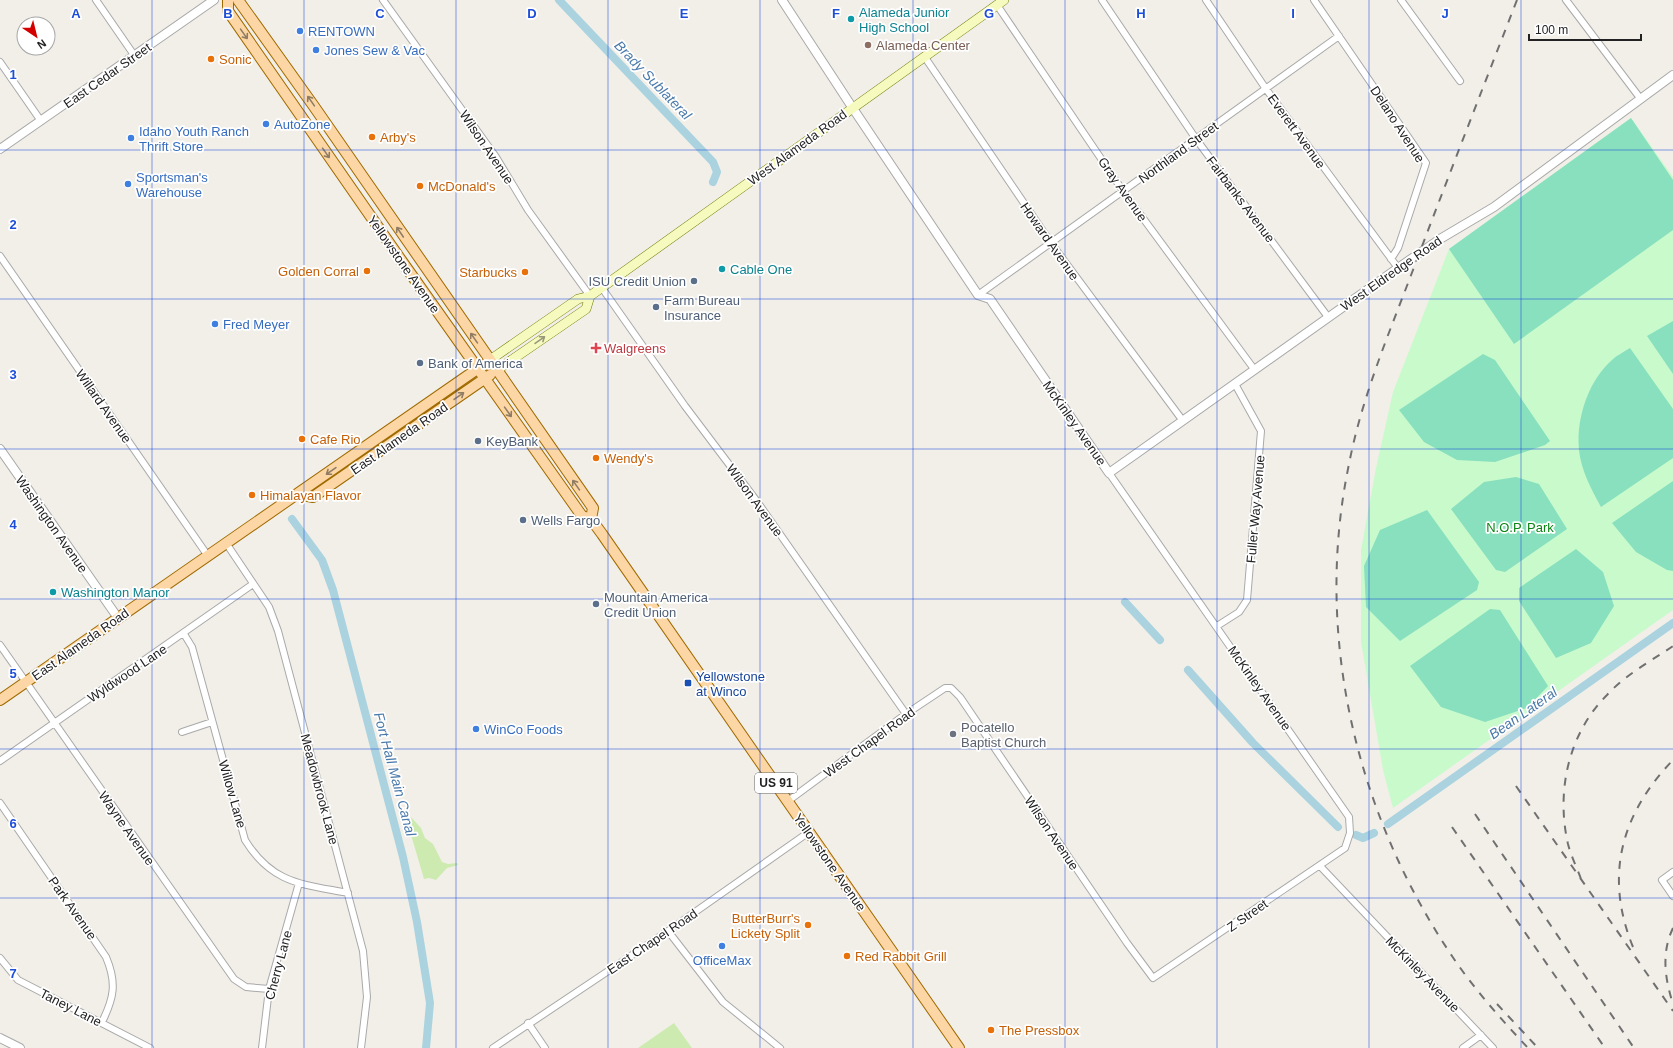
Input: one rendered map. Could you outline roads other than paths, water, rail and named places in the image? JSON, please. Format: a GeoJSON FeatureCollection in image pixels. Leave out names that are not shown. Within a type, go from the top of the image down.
{"type":"FeatureCollection","features":[{"type":"Feature","properties":{"kind":"main road","name":"Yellowstone Avenue"},"geometry":{"type":"LineString","coordinates":[[228,0],[228,11],[582,516],[591,519],[959,1048]]}},
{"type":"Feature","properties":{"kind":"main road","name":"Yellowstone Avenue"},"geometry":{"type":"LineString","coordinates":[[238,0],[313,105],[593,508],[591,519]]}},
{"type":"Feature","properties":{"kind":"main road","name":"West Alameda Road"},"geometry":{"type":"LineString","coordinates":[[478,368],[578,298],[590,296],[602,288],[1000,2]]}},
{"type":"Feature","properties":{"kind":"main road","name":"West Alameda Road"},"geometry":{"type":"LineString","coordinates":[[497,370],[586,309],[590,296]]}},
{"type":"Feature","properties":{"kind":"main road","name":"East Alameda Road"},"geometry":{"type":"LineString","coordinates":[[0,700],[478,368]]}},
{"type":"Feature","properties":{"kind":"main road","name":"East Alameda Road"},"geometry":{"type":"LineString","coordinates":[[298,494],[313,497],[497,370]]}},
{"type":"Feature","properties":{"kind":"street"},"geometry":{"type":"LineString","coordinates":[[96,0],[134,55]]}},
{"type":"Feature","properties":{"kind":"street","name":"East Cedar Street"},"geometry":{"type":"LineString","coordinates":[[0,149],[214,0]]}},
{"type":"Feature","properties":{"kind":"street","name":"Wilson Avenue"},"geometry":{"type":"LineString","coordinates":[[383,0],[496,157],[528,210],[590,296]]}},
{"type":"Feature","properties":{"kind":"street","name":"McKinley Avenue"},"geometry":{"type":"LineString","coordinates":[[782,0],[852,108],[978,295],[990,299],[1109,473],[1349,817],[1350,834],[1342,851]]}},
{"type":"Feature","properties":{"kind":"street","name":"Fairbanks Avenue"},"geometry":{"type":"LineString","coordinates":[[1102,0],[1196,139],[1328,317]]}},
{"type":"Feature","properties":{"kind":"street","name":"Everett Avenue"},"geometry":{"type":"LineString","coordinates":[[1206,0],[1266,88],[1398,268]]}},
{"type":"Feature","properties":{"kind":"street","name":"Delano Avenue"},"geometry":{"type":"LineString","coordinates":[[1314,0],[1426,163],[1398,248],[1391,259]]}},
{"type":"Feature","properties":{"kind":"street"},"geometry":{"type":"LineString","coordinates":[[1401,0],[1460,81]]}},
{"type":"Feature","properties":{"kind":"street"},"geometry":{"type":"LineString","coordinates":[[1566,0],[1640,98]]}},
{"type":"Feature","properties":{"kind":"street","name":"Gray Avenue"},"geometry":{"type":"LineString","coordinates":[[1000,2],[1123,191],[1254,369]]}},
{"type":"Feature","properties":{"kind":"street","name":"Northland Street"},"geometry":{"type":"LineString","coordinates":[[978,295],[1339,36]]}},
{"type":"Feature","properties":{"kind":"street","name":"Howard Avenue"},"geometry":{"type":"LineString","coordinates":[[924,56],[1051,244],[1183,421]]}},
{"type":"Feature","properties":{"kind":"street"},"geometry":{"type":"LineString","coordinates":[[0,62],[41,121]]}},
{"type":"Feature","properties":{"kind":"street","name":"West Eldredge Road"},"geometry":{"type":"LineString","coordinates":[[1109,473],[1398,268],[1440,239],[1494,207],[1673,75]]}},
{"type":"Feature","properties":{"kind":"street","name":"Willard Avenue"},"geometry":{"type":"LineString","coordinates":[[0,256],[208,556]]}},
{"type":"Feature","properties":{"kind":"street","name":"Wilson Avenue"},"geometry":{"type":"LineString","coordinates":[[602,288],[677,394],[760,506],[906,714]]}},
{"type":"Feature","properties":{"kind":"street","name":"Fuller Way Avenue"},"geometry":{"type":"LineString","coordinates":[[1217,626],[1239,612],[1247,600],[1261,431],[1235,384]]}},
{"type":"Feature","properties":{"kind":"street","name":"Washington Avenue"},"geometry":{"type":"LineString","coordinates":[[0,449],[118,618]]}},
{"type":"Feature","properties":{"kind":"street","name":"Meadowbrook Lane"},"geometry":{"type":"LineString","coordinates":[[226,543],[268,607],[278,632],[348,893],[363,951],[366,989],[361,1048]]}},
{"type":"Feature","properties":{"kind":"street","name":"Wyldwood Lane"},"geometry":{"type":"LineString","coordinates":[[0,761],[184,634],[253,584]]}},
{"type":"Feature","properties":{"kind":"street","name":"Willow Lane"},"geometry":{"type":"LineString","coordinates":[[184,634],[192,647],[246,840],[255,856],[271,871],[286,879],[348,893]]}},
{"type":"Feature","properties":{"kind":"street","name":"Wayne Avenue"},"geometry":{"type":"LineString","coordinates":[[0,645],[234,979],[246,987],[269,989]]}},
{"type":"Feature","properties":{"kind":"street","name":"West Chapel Road"},"geometry":{"type":"LineString","coordinates":[[788,801],[906,714],[945,688],[951,688]]}},
{"type":"Feature","properties":{"kind":"street","name":"Wilson Avenue"},"geometry":{"type":"LineString","coordinates":[[951,688],[960,697],[1127,943],[1153,978]]}},
{"type":"Feature","properties":{"kind":"street"},"geometry":{"type":"LineString","coordinates":[[182,732],[212,722]]}},
{"type":"Feature","properties":{"kind":"street","name":"Park Avenue"},"geometry":{"type":"LineString","coordinates":[[0,803],[106,957],[112,972],[114,990],[110,1006],[102,1022]]}},
{"type":"Feature","properties":{"kind":"street","name":"East Chapel Road"},"geometry":{"type":"LineString","coordinates":[[493,1048],[668,930],[809,832]]}},
{"type":"Feature","properties":{"kind":"street","name":"Z Street"},"geometry":{"type":"LineString","coordinates":[[1153,978],[1296,880],[1342,851]]}},
{"type":"Feature","properties":{"kind":"street","name":"McKinley Avenue"},"geometry":{"type":"LineString","coordinates":[[1320,866],[1493,1048]]}},
{"type":"Feature","properties":{"kind":"street"},"geometry":{"type":"LineString","coordinates":[[1673,872],[1662,880],[1673,896]]}},
{"type":"Feature","properties":{"kind":"street","name":"Cherry Lane"},"geometry":{"type":"LineString","coordinates":[[262,1048],[269,989],[299,883]]}},
{"type":"Feature","properties":{"kind":"street"},"geometry":{"type":"LineString","coordinates":[[668,930],[723,1002],[780,1048]]}},
{"type":"Feature","properties":{"kind":"street","name":"Taney Lane"},"geometry":{"type":"LineString","coordinates":[[0,958],[18,980],[150,1048]]}},
{"type":"Feature","properties":{"kind":"street"},"geometry":{"type":"LineString","coordinates":[[528,1023],[546,1048]]}},
{"type":"Feature","properties":{"kind":"street"},"geometry":{"type":"LineString","coordinates":[[1463,1048],[1481,1035]]}},
{"type":"Feature","properties":{"kind":"street"},"geometry":{"type":"LineString","coordinates":[[0,1038],[20,1048]]}},
{"type":"Feature","properties":{"kind":"waterway","name":"Brady Sublateral"},"geometry":{"type":"LineString","coordinates":[[559,0],[713,162],[717,172],[713,182]]}},
{"type":"Feature","properties":{"kind":"waterway","name":"Fort Hall Main Canal"},"geometry":{"type":"LineString","coordinates":[[292,519],[322,560],[333,590],[403,857],[417,922],[430,1003],[426,1048]]}},
{"type":"Feature","properties":{"kind":"waterway","name":"Bean Lateral"},"geometry":{"type":"LineString","coordinates":[[1125,602],[1160,640]]}},
{"type":"Feature","properties":{"kind":"waterway","name":"Bean Lateral"},"geometry":{"type":"LineString","coordinates":[[1388,824],[1673,623]]}},
{"type":"Feature","properties":{"kind":"waterway","name":"Bean Lateral"},"geometry":{"type":"LineString","coordinates":[[1188,670],[1253,743],[1338,827]]}},
{"type":"Feature","properties":{"kind":"waterway","name":"Bean Lateral"},"geometry":{"type":"LineString","coordinates":[[1356,835],[1363,838],[1374,833]]}},
{"type":"Feature","properties":{"kind":"railway"},"geometry":{"type":"LineString","coordinates":[[1517,0],[1385,344],[1360,418],[1348,469],[1339,533],[1337,597],[1341,660],[1352,723],[1368,785],[1391,844],[1419,902],[1460,968],[1498,1015],[1528,1048]]}},
{"type":"Feature","properties":{"kind":"railway"},"geometry":{"type":"LineString","coordinates":[[1581,879],[1568,844],[1565,824],[1565,784],[1568,765],[1574,746],[1583,727],[1594,710],[1607,695],[1638,669],[1673,646]]}},
{"type":"Feature","properties":{"kind":"railway"},"geometry":{"type":"LineString","coordinates":[[1633,947],[1624,921],[1620,895],[1619,871],[1623,847],[1630,824],[1641,802],[1655,781],[1673,760]]}},
{"type":"Feature","properties":{"kind":"railway"},"geometry":{"type":"LineString","coordinates":[[1516,786],[1673,1011]]}},
{"type":"Feature","properties":{"kind":"railway"},"geometry":{"type":"LineString","coordinates":[[1475,814],[1634,1048]]}},
{"type":"Feature","properties":{"kind":"railway"},"geometry":{"type":"LineString","coordinates":[[1452,827],[1605,1048]]}},
{"type":"Feature","properties":{"kind":"railway"},"geometry":{"type":"LineString","coordinates":[[1673,928],[1669,937],[1666,956],[1666,976],[1673,1004]]}},
{"type":"Feature","properties":{"kind":"railway"},"geometry":{"type":"LineString","coordinates":[[1497,1004],[1538,1048]]}},
{"type":"Feature","properties":{"kind":"place","name":"Alameda Junior High School"},"geometry":{"type":"Point","coordinates":[851,19]}},
{"type":"Feature","properties":{"kind":"place","name":"RENTOWN"},"geometry":{"type":"Point","coordinates":[300,31]}},
{"type":"Feature","properties":{"kind":"place","name":"Alameda Center"},"geometry":{"type":"Point","coordinates":[868,45]}},
{"type":"Feature","properties":{"kind":"place","name":"Jones Sew & Vac"},"geometry":{"type":"Point","coordinates":[316,50]}},
{"type":"Feature","properties":{"kind":"place","name":"Sonic"},"geometry":{"type":"Point","coordinates":[211,59]}},
{"type":"Feature","properties":{"kind":"place","name":"AutoZone"},"geometry":{"type":"Point","coordinates":[266,124]}},
{"type":"Feature","properties":{"kind":"place","name":"Arby's"},"geometry":{"type":"Point","coordinates":[372,137]}},
{"type":"Feature","properties":{"kind":"place","name":"Idaho Youth Ranch Thrift Store"},"geometry":{"type":"Point","coordinates":[131,138]}},
{"type":"Feature","properties":{"kind":"place","name":"Sportsman's Warehouse"},"geometry":{"type":"Point","coordinates":[128,184]}},
{"type":"Feature","properties":{"kind":"place","name":"McDonald's"},"geometry":{"type":"Point","coordinates":[420,186]}},
{"type":"Feature","properties":{"kind":"place","name":"Cable One"},"geometry":{"type":"Point","coordinates":[722,269]}},
{"type":"Feature","properties":{"kind":"place","name":"Golden Corral"},"geometry":{"type":"Point","coordinates":[367,271]}},
{"type":"Feature","properties":{"kind":"place","name":"Starbucks"},"geometry":{"type":"Point","coordinates":[525,272]}},
{"type":"Feature","properties":{"kind":"place","name":"ISU Credit Union"},"geometry":{"type":"Point","coordinates":[694,281]}},
{"type":"Feature","properties":{"kind":"place","name":"Farm Bureau Insurance"},"geometry":{"type":"Point","coordinates":[656,307]}},
{"type":"Feature","properties":{"kind":"place","name":"Fred Meyer"},"geometry":{"type":"Point","coordinates":[215,324]}},
{"type":"Feature","properties":{"kind":"place","name":"Walgreens"},"geometry":{"type":"Point","coordinates":[596,348]}},
{"type":"Feature","properties":{"kind":"place","name":"Bank of America"},"geometry":{"type":"Point","coordinates":[420,363]}},
{"type":"Feature","properties":{"kind":"place","name":"Cafe Rio"},"geometry":{"type":"Point","coordinates":[302,439]}},
{"type":"Feature","properties":{"kind":"place","name":"KeyBank"},"geometry":{"type":"Point","coordinates":[478,441]}},
{"type":"Feature","properties":{"kind":"place","name":"Wendy's"},"geometry":{"type":"Point","coordinates":[596,458]}},
{"type":"Feature","properties":{"kind":"place","name":"Himalayan Flavor"},"geometry":{"type":"Point","coordinates":[252,495]}},
{"type":"Feature","properties":{"kind":"place","name":"Wells Fargo"},"geometry":{"type":"Point","coordinates":[523,520]}},
{"type":"Feature","properties":{"kind":"place","name":"Washington Manor"},"geometry":{"type":"Point","coordinates":[53,592]}},
{"type":"Feature","properties":{"kind":"place","name":"Mountain America Credit Union"},"geometry":{"type":"Point","coordinates":[596,604]}},
{"type":"Feature","properties":{"kind":"place","name":"Yellowstone at Winco"},"geometry":{"type":"Point","coordinates":[688,683]}},
{"type":"Feature","properties":{"kind":"place","name":"WinCo Foods"},"geometry":{"type":"Point","coordinates":[476,729]}},
{"type":"Feature","properties":{"kind":"place","name":"Pocatello Baptist Church"},"geometry":{"type":"Point","coordinates":[953,734]}},
{"type":"Feature","properties":{"kind":"place","name":"ButterBurr's Lickety Split"},"geometry":{"type":"Point","coordinates":[808,925]}},
{"type":"Feature","properties":{"kind":"place","name":"OfficeMax"},"geometry":{"type":"Point","coordinates":[722,946]}},
{"type":"Feature","properties":{"kind":"place","name":"Red Rabbit Grill"},"geometry":{"type":"Point","coordinates":[847,956]}},
{"type":"Feature","properties":{"kind":"place","name":"The Pressbox"},"geometry":{"type":"Point","coordinates":[991,1030]}},
{"type":"Feature","properties":{"kind":"park label","name":"N.O.P. Park"},"geometry":{"type":"Point","coordinates":[1520,527]}}]}
